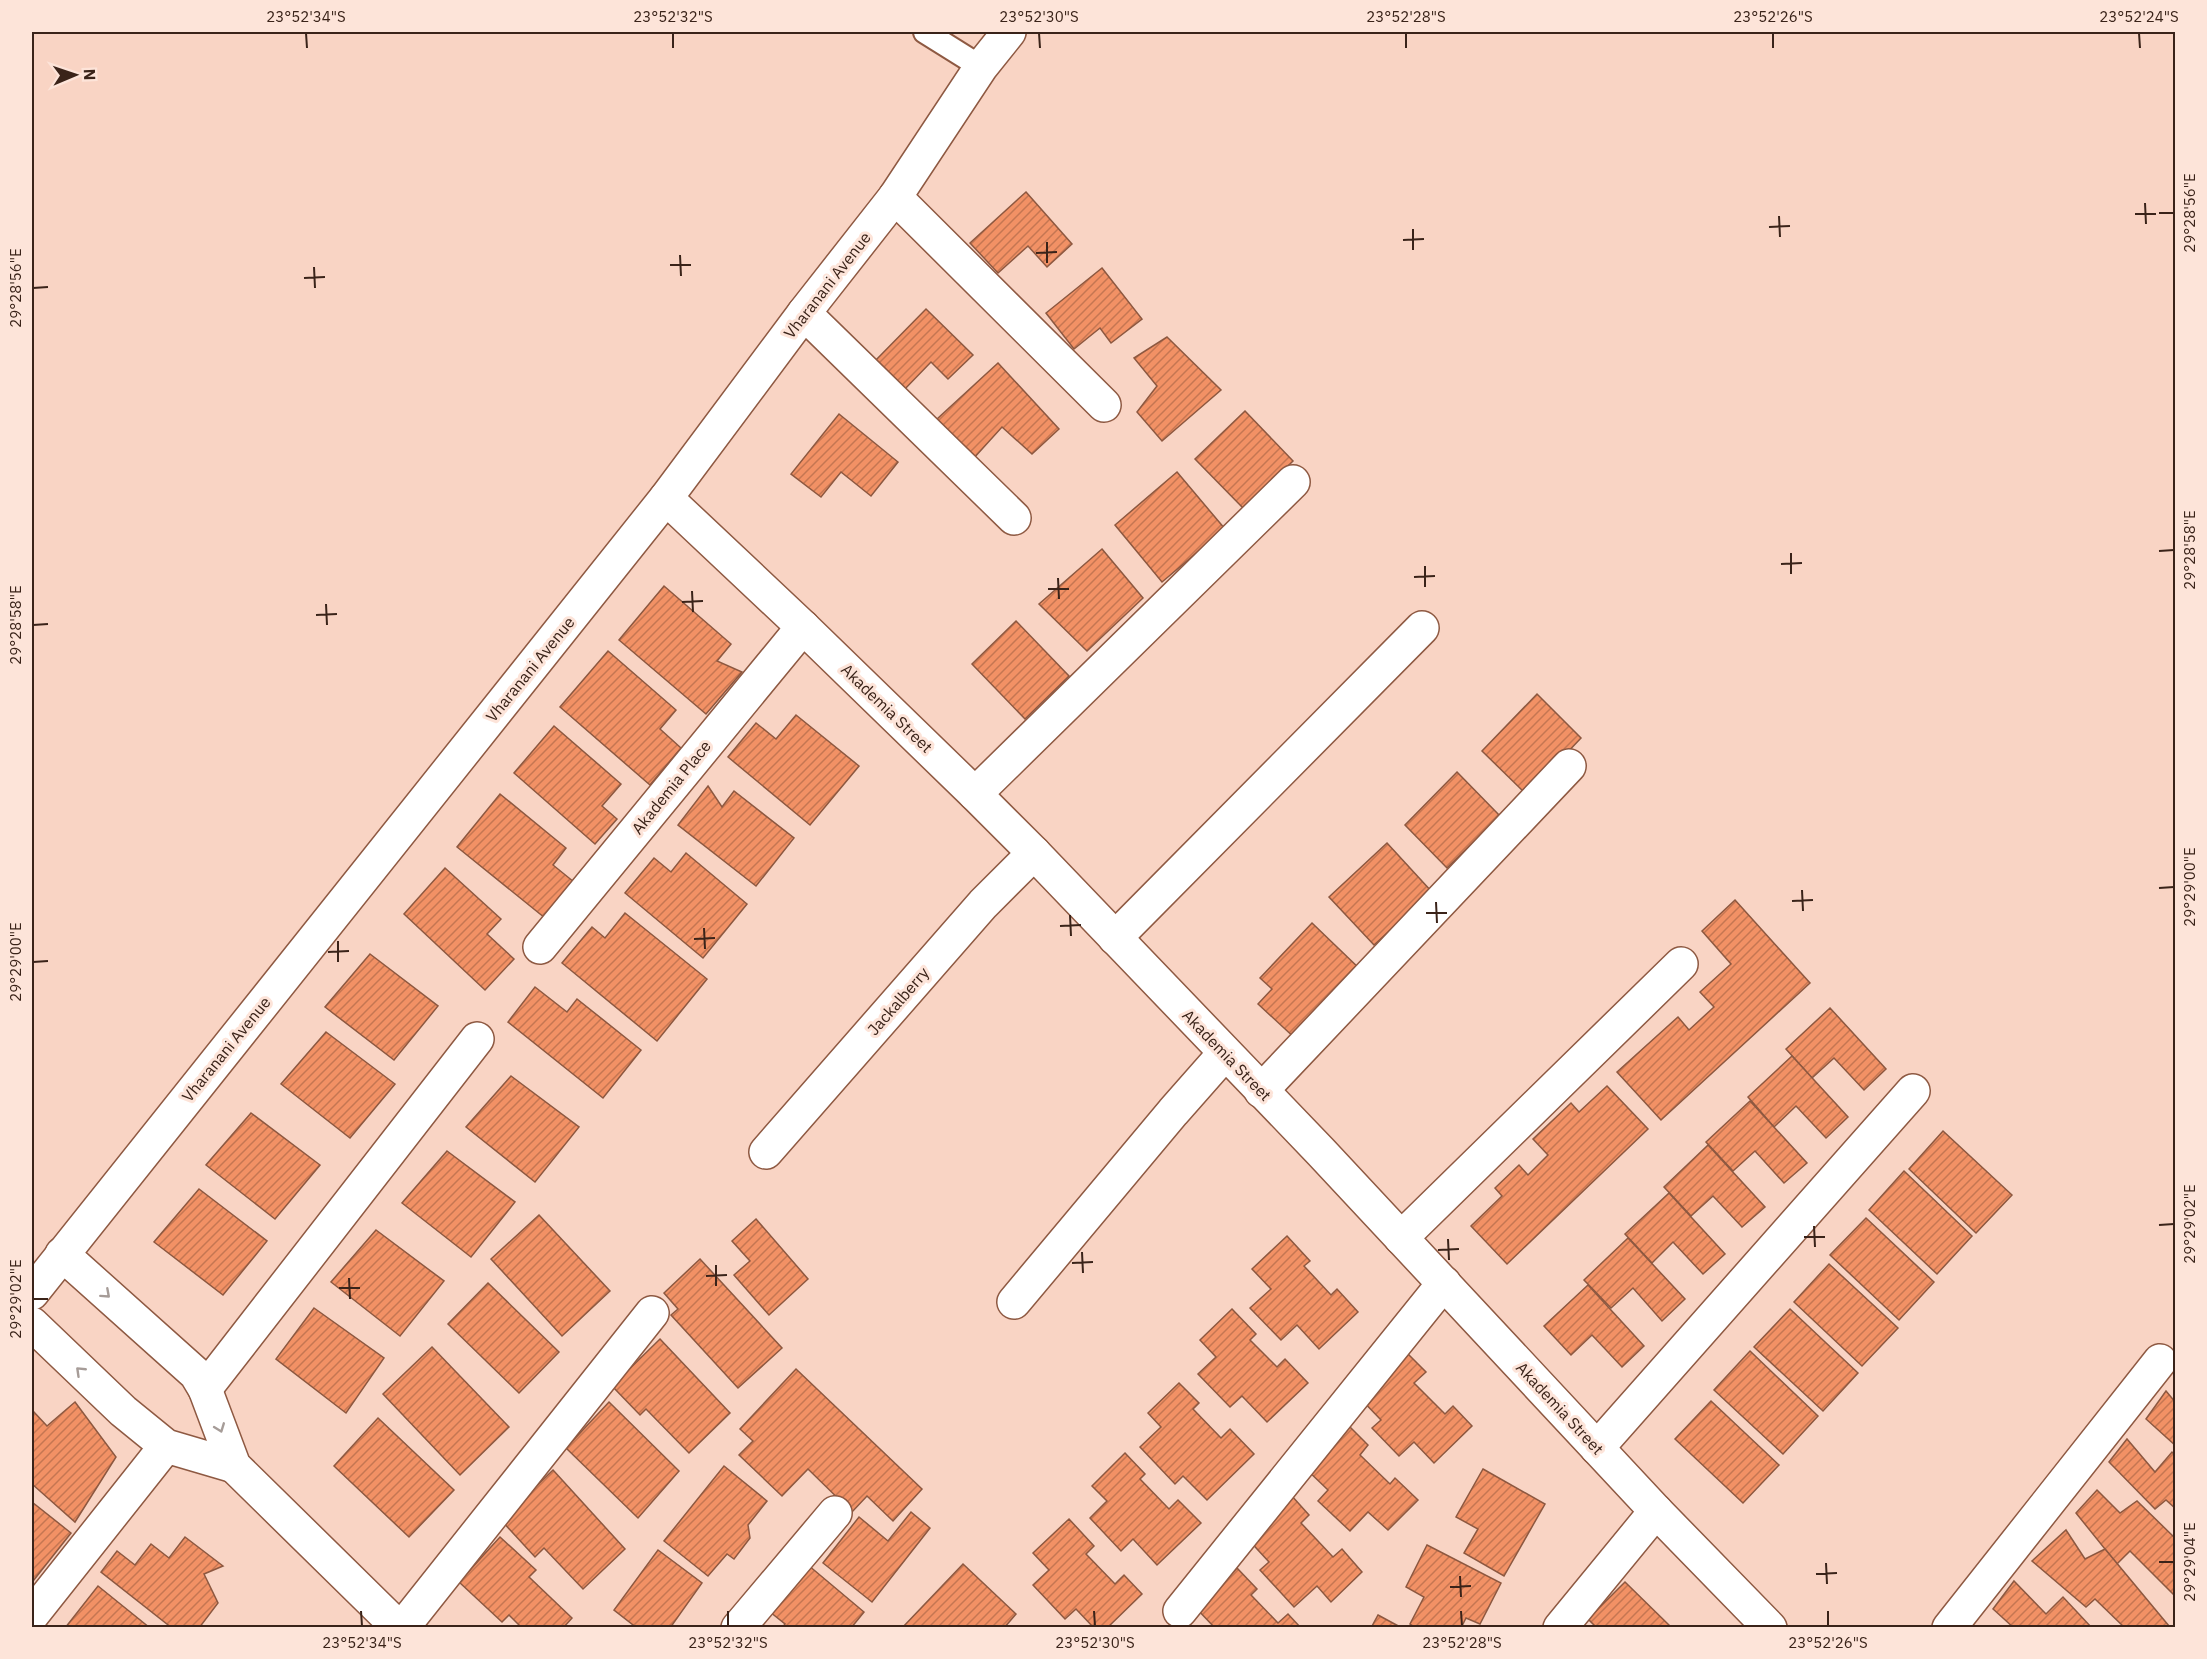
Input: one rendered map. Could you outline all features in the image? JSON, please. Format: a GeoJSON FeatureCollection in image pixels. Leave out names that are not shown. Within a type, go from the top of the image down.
{"type":"FeatureCollection","features":[{"type":"Feature","properties":{"kind":"street","name":"Vharanani Avenue"},"geometry":{"type":"LineString","coordinates":[[32,1293],[666,498],[804,313],[895,197],[981,67],[1009,32]]}},
{"type":"Feature","properties":{"kind":"street"},"geometry":{"type":"LineString","coordinates":[[895,197],[1104,405]]}},
{"type":"Feature","properties":{"kind":"street"},"geometry":{"type":"LineString","coordinates":[[804,313],[1014,518]]}},
{"type":"Feature","properties":{"kind":"street"},"geometry":{"type":"LineString","coordinates":[[975,794],[1293,482]]}},
{"type":"Feature","properties":{"kind":"street","name":"Akademia Street"},"geometry":{"type":"LineString","coordinates":[[666,498],[803,627],[1034,853],[1444,1283],[1656,1511],[1770,1628]]}},
{"type":"Feature","properties":{"kind":"street","name":"Akademia Place"},"geometry":{"type":"LineString","coordinates":[[540,947],[803,627]]}},
{"type":"Feature","properties":{"kind":"street"},"geometry":{"type":"LineString","coordinates":[[1115,938],[1422,628]]}},
{"type":"Feature","properties":{"kind":"street"},"geometry":{"type":"LineString","coordinates":[[1261,1091],[1569,766]]}},
{"type":"Feature","properties":{"kind":"street","name":"Jackalberry"},"geometry":{"type":"LineString","coordinates":[[766,1152],[983,904],[1034,853]]}},
{"type":"Feature","properties":{"kind":"street"},"geometry":{"type":"LineString","coordinates":[[1401,1238],[1681,964]]}},
{"type":"Feature","properties":{"kind":"street"},"geometry":{"type":"LineString","coordinates":[[205,1389],[477,1039]]}},
{"type":"Feature","properties":{"kind":"street"},"geometry":{"type":"LineString","coordinates":[[1014,1302],[1225,1053]]}},
{"type":"Feature","properties":{"kind":"street"},"geometry":{"type":"LineString","coordinates":[[1597,1448],[1913,1091]]}},
{"type":"Feature","properties":{"kind":"street"},"geometry":{"type":"LineString","coordinates":[[62,1254],[196,1374],[205,1389],[234,1466],[401,1628],[652,1313]]}},
{"type":"Feature","properties":{"kind":"street"},"geometry":{"type":"LineString","coordinates":[[1179,1611],[1444,1283]]}},
{"type":"Feature","properties":{"kind":"street"},"geometry":{"type":"LineString","coordinates":[[32,1324],[123,1411],[166,1446],[234,1466]]}},
{"type":"Feature","properties":{"kind":"street"},"geometry":{"type":"LineString","coordinates":[[1949,1628],[2160,1361]]}},
{"type":"Feature","properties":{"kind":"street"},"geometry":{"type":"LineString","coordinates":[[32,1615],[166,1446]]}},
{"type":"Feature","properties":{"kind":"street"},"geometry":{"type":"LineString","coordinates":[[1560,1628],[1656,1511]]}},
{"type":"Feature","properties":{"kind":"street"},"geometry":{"type":"LineString","coordinates":[[738,1628],[835,1513]]}},
{"type":"Feature","properties":{"kind":"lane"},"geometry":{"type":"LineString","coordinates":[[925,32],[981,67]]}},
{"type":"Feature","properties":{"kind":"building"},"geometry":{"type":"Polygon","coordinates":[[[1026,192],[1072,244],[1047,267],[1028,246],[998,273],[970,243],[1026,192]]]}},
{"type":"Feature","properties":{"kind":"building"},"geometry":{"type":"Polygon","coordinates":[[[1102,268],[1142,319],[1111,343],[1100,328],[1074,349],[1046,313],[1102,268]]]}},
{"type":"Feature","properties":{"kind":"building"},"geometry":{"type":"Polygon","coordinates":[[[926,309],[973,355],[948,379],[931,362],[903,391],[874,362],[926,309]]]}},
{"type":"Feature","properties":{"kind":"building"},"geometry":{"type":"Polygon","coordinates":[[[1167,337],[1221,390],[1162,441],[1137,412],[1157,386],[1134,358],[1167,337]]]}},
{"type":"Feature","properties":{"kind":"building"},"geometry":{"type":"Polygon","coordinates":[[[998,363],[1059,429],[1032,454],[1002,427],[974,458],[937,419],[998,363]]]}},
{"type":"Feature","properties":{"kind":"building"},"geometry":{"type":"Polygon","coordinates":[[[1245,411],[1293,461],[1244,509],[1195,459],[1245,411]]]}},
{"type":"Feature","properties":{"kind":"building"},"geometry":{"type":"Polygon","coordinates":[[[839,414],[898,462],[871,496],[841,472],[821,497],[791,474],[839,414]]]}},
{"type":"Feature","properties":{"kind":"building"},"geometry":{"type":"Polygon","coordinates":[[[1177,472],[1225,529],[1162,582],[1115,525],[1177,472]]]}},
{"type":"Feature","properties":{"kind":"building"},"geometry":{"type":"Polygon","coordinates":[[[1102,549],[1143,598],[1087,651],[1039,604],[1102,549]]]}},
{"type":"Feature","properties":{"kind":"building"},"geometry":{"type":"Polygon","coordinates":[[[664,586],[731,644],[717,661],[742,672],[706,714],[619,640],[664,586]]]}},
{"type":"Feature","properties":{"kind":"building"},"geometry":{"type":"Polygon","coordinates":[[[1016,621],[1069,676],[1025,719],[972,664],[1016,621]]]}},
{"type":"Feature","properties":{"kind":"building"},"geometry":{"type":"Polygon","coordinates":[[[608,651],[676,710],[660,729],[681,748],[650,785],[560,707],[608,651]]]}},
{"type":"Feature","properties":{"kind":"building"},"geometry":{"type":"Polygon","coordinates":[[[1537,694],[1581,738],[1527,795],[1482,751],[1537,694]]]}},
{"type":"Feature","properties":{"kind":"building"},"geometry":{"type":"Polygon","coordinates":[[[796,715],[859,766],[810,825],[728,757],[756,723],[776,739],[796,715]]]}},
{"type":"Feature","properties":{"kind":"building"},"geometry":{"type":"Polygon","coordinates":[[[554,726],[621,784],[602,806],[617,819],[595,844],[514,773],[554,726]]]}},
{"type":"Feature","properties":{"kind":"building"},"geometry":{"type":"Polygon","coordinates":[[[1457,772],[1500,816],[1447,868],[1405,825],[1457,772]]]}},
{"type":"Feature","properties":{"kind":"building"},"geometry":{"type":"Polygon","coordinates":[[[708,786],[722,807],[734,791],[794,838],[756,886],[678,825],[708,786]]]}},
{"type":"Feature","properties":{"kind":"building"},"geometry":{"type":"Polygon","coordinates":[[[500,794],[566,848],[553,865],[574,882],[545,918],[457,847],[500,794]]]}},
{"type":"Feature","properties":{"kind":"building"},"geometry":{"type":"Polygon","coordinates":[[[1387,843],[1432,892],[1374,945],[1329,897],[1387,843]]]}},
{"type":"Feature","properties":{"kind":"building"},"geometry":{"type":"Polygon","coordinates":[[[686,853],[747,904],[703,958],[625,893],[654,858],[671,872],[686,853]]]}},
{"type":"Feature","properties":{"kind":"building"},"geometry":{"type":"Polygon","coordinates":[[[445,868],[501,919],[487,934],[514,959],[485,990],[404,914],[445,868]]]}},
{"type":"Feature","properties":{"kind":"building"},"geometry":{"type":"Polygon","coordinates":[[[1735,900],[1810,983],[1661,1120],[1617,1072],[1678,1017],[1689,1030],[1714,1007],[1700,992],[1731,964],[1702,931],[1735,900]]]}},
{"type":"Feature","properties":{"kind":"building"},"geometry":{"type":"Polygon","coordinates":[[[625,913],[707,979],[657,1041],[562,963],[592,927],[605,938],[625,913]]]}},
{"type":"Feature","properties":{"kind":"building"},"geometry":{"type":"Polygon","coordinates":[[[1312,923],[1363,972],[1298,1041],[1258,1004],[1272,989],[1260,978],[1312,923]]]}},
{"type":"Feature","properties":{"kind":"building"},"geometry":{"type":"Polygon","coordinates":[[[370,954],[438,1006],[394,1060],[325,1007],[370,954]]]}},
{"type":"Feature","properties":{"kind":"building"},"geometry":{"type":"Polygon","coordinates":[[[535,987],[567,1012],[577,999],[641,1050],[603,1098],[508,1022],[535,987]]]}},
{"type":"Feature","properties":{"kind":"building"},"geometry":{"type":"Polygon","coordinates":[[[1830,1008],[1886,1069],[1864,1090],[1834,1058],[1812,1078],[1786,1049],[1830,1008]]]}},
{"type":"Feature","properties":{"kind":"building"},"geometry":{"type":"Polygon","coordinates":[[[326,1032],[395,1084],[350,1138],[281,1084],[326,1032]]]}},
{"type":"Feature","properties":{"kind":"building"},"geometry":{"type":"Polygon","coordinates":[[[1792,1056],[1848,1117],[1826,1138],[1796,1106],[1774,1127],[1748,1097],[1792,1056]]]}},
{"type":"Feature","properties":{"kind":"building"},"geometry":{"type":"Polygon","coordinates":[[[511,1076],[579,1127],[535,1182],[466,1127],[511,1076]]]}},
{"type":"Feature","properties":{"kind":"building"},"geometry":{"type":"Polygon","coordinates":[[[1607,1086],[1648,1129],[1507,1264],[1471,1226],[1502,1196],[1495,1188],[1519,1165],[1528,1175],[1548,1155],[1533,1139],[1571,1103],[1579,1112],[1607,1086]]]}},
{"type":"Feature","properties":{"kind":"building"},"geometry":{"type":"Polygon","coordinates":[[[1750,1101],[1807,1163],[1784,1183],[1755,1151],[1733,1171],[1706,1142],[1750,1101]]]}},
{"type":"Feature","properties":{"kind":"building"},"geometry":{"type":"Polygon","coordinates":[[[251,1113],[320,1165],[275,1219],[206,1165],[251,1113]]]}},
{"type":"Feature","properties":{"kind":"building"},"geometry":{"type":"Polygon","coordinates":[[[1943,1131],[2012,1195],[1976,1233],[1909,1169],[1943,1131]]]}},
{"type":"Feature","properties":{"kind":"building"},"geometry":{"type":"Polygon","coordinates":[[[1708,1145],[1765,1207],[1742,1227],[1713,1196],[1691,1216],[1664,1187],[1708,1145]]]}},
{"type":"Feature","properties":{"kind":"building"},"geometry":{"type":"Polygon","coordinates":[[[447,1151],[515,1202],[471,1257],[402,1203],[447,1151]]]}},
{"type":"Feature","properties":{"kind":"building"},"geometry":{"type":"Polygon","coordinates":[[[1904,1171],[1972,1236],[1937,1274],[1869,1210],[1904,1171]]]}},
{"type":"Feature","properties":{"kind":"building"},"geometry":{"type":"Polygon","coordinates":[[[199,1189],[267,1241],[223,1295],[154,1242],[199,1189]]]}},
{"type":"Feature","properties":{"kind":"building"},"geometry":{"type":"Polygon","coordinates":[[[1669,1193],[1725,1254],[1703,1274],[1673,1242],[1652,1263],[1625,1234],[1669,1193]]]}},
{"type":"Feature","properties":{"kind":"building"},"geometry":{"type":"Polygon","coordinates":[[[539,1215],[610,1291],[562,1336],[491,1259],[539,1215]]]}},
{"type":"Feature","properties":{"kind":"building"},"geometry":{"type":"Polygon","coordinates":[[[1866,1218],[1934,1282],[1899,1320],[1830,1255],[1866,1218]]]}},
{"type":"Feature","properties":{"kind":"building"},"geometry":{"type":"Polygon","coordinates":[[[756,1219],[808,1279],[769,1315],[734,1275],[750,1261],[732,1241],[756,1219]]]}},
{"type":"Feature","properties":{"kind":"building"},"geometry":{"type":"Polygon","coordinates":[[[376,1230],[444,1281],[400,1336],[331,1282],[376,1230]]]}},
{"type":"Feature","properties":{"kind":"building"},"geometry":{"type":"Polygon","coordinates":[[[1287,1236],[1310,1261],[1304,1266],[1331,1295],[1337,1289],[1358,1312],[1319,1349],[1297,1325],[1281,1340],[1250,1308],[1271,1289],[1252,1269],[1287,1236]]]}},
{"type":"Feature","properties":{"kind":"building"},"geometry":{"type":"Polygon","coordinates":[[[1628,1238],[1685,1299],[1662,1321],[1633,1288],[1611,1308],[1584,1280],[1628,1238]]]}},
{"type":"Feature","properties":{"kind":"building"},"geometry":{"type":"Polygon","coordinates":[[[700,1259],[782,1348],[738,1388],[671,1315],[678,1309],[664,1293],[700,1259]]]}},
{"type":"Feature","properties":{"kind":"building"},"geometry":{"type":"Polygon","coordinates":[[[1829,1264],[1898,1328],[1862,1366],[1794,1302],[1829,1264]]]}},
{"type":"Feature","properties":{"kind":"building"},"geometry":{"type":"Polygon","coordinates":[[[488,1283],[559,1352],[519,1393],[448,1324],[488,1283]]]}},
{"type":"Feature","properties":{"kind":"building"},"geometry":{"type":"Polygon","coordinates":[[[1588,1285],[1644,1346],[1622,1367],[1592,1335],[1571,1355],[1544,1326],[1588,1285]]]}},
{"type":"Feature","properties":{"kind":"building"},"geometry":{"type":"Polygon","coordinates":[[[314,1308],[384,1358],[346,1413],[276,1359],[314,1308]]]}},
{"type":"Feature","properties":{"kind":"building"},"geometry":{"type":"Polygon","coordinates":[[[1232,1309],[1256,1334],[1250,1340],[1277,1367],[1285,1359],[1308,1383],[1267,1422],[1242,1396],[1230,1407],[1198,1374],[1216,1357],[1200,1340],[1232,1309]]]}},
{"type":"Feature","properties":{"kind":"building"},"geometry":{"type":"Polygon","coordinates":[[[1790,1309],[1858,1373],[1823,1411],[1754,1347],[1790,1309]]]}},
{"type":"Feature","properties":{"kind":"building"},"geometry":{"type":"Polygon","coordinates":[[[660,1339],[730,1413],[689,1453],[646,1409],[640,1415],[612,1386],[660,1339]]]}},
{"type":"Feature","properties":{"kind":"building"},"geometry":{"type":"Polygon","coordinates":[[[432,1347],[509,1427],[460,1475],[383,1394],[432,1347]]]}},
{"type":"Feature","properties":{"kind":"building"},"geometry":{"type":"Polygon","coordinates":[[[1403,1349],[1426,1372],[1414,1383],[1445,1414],[1453,1406],[1472,1426],[1434,1463],[1414,1442],[1399,1456],[1372,1428],[1381,1420],[1357,1395],[1403,1349]]]}},
{"type":"Feature","properties":{"kind":"building"},"geometry":{"type":"Polygon","coordinates":[[[1750,1351],[1818,1416],[1783,1454],[1714,1390],[1750,1351]]]}},
{"type":"Feature","properties":{"kind":"building"},"geometry":{"type":"Polygon","coordinates":[[[796,1369],[922,1489],[893,1521],[867,1496],[852,1512],[808,1469],[782,1496],[739,1455],[753,1441],[740,1429],[796,1369]]]}},
{"type":"Feature","properties":{"kind":"building"},"geometry":{"type":"Polygon","coordinates":[[[1179,1383],[1199,1403],[1193,1409],[1221,1438],[1230,1429],[1254,1454],[1207,1500],[1183,1476],[1175,1484],[1140,1447],[1161,1427],[1148,1413],[1179,1383]]]}},
{"type":"Feature","properties":{"kind":"building"},"geometry":{"type":"Polygon","coordinates":[[[2166,1391],[2176,1403],[2176,1446],[2146,1419],[2166,1391]]]}},
{"type":"Feature","properties":{"kind":"building"},"geometry":{"type":"Polygon","coordinates":[[[1711,1401],[1779,1465],[1743,1503],[1675,1439],[1711,1401]]]}},
{"type":"Feature","properties":{"kind":"building"},"geometry":{"type":"Polygon","coordinates":[[[75,1402],[116,1457],[75,1522],[32,1484],[32,1410],[47,1426],[75,1402]]]}},
{"type":"Feature","properties":{"kind":"building"},"geometry":{"type":"Polygon","coordinates":[[[609,1402],[679,1471],[638,1518],[566,1448],[609,1402]]]}},
{"type":"Feature","properties":{"kind":"building"},"geometry":{"type":"Polygon","coordinates":[[[378,1418],[454,1490],[409,1537],[334,1466],[378,1418]]]}},
{"type":"Feature","properties":{"kind":"building"},"geometry":{"type":"Polygon","coordinates":[[[1345,1422],[1368,1445],[1360,1455],[1390,1484],[1395,1478],[1418,1500],[1388,1530],[1368,1512],[1350,1531],[1318,1501],[1328,1490],[1303,1466],[1345,1422]]]}},
{"type":"Feature","properties":{"kind":"building"},"geometry":{"type":"Polygon","coordinates":[[[2127,1439],[2155,1472],[2172,1452],[2176,1456],[2176,1509],[2166,1500],[2155,1509],[2109,1462],[2127,1439]]]}},
{"type":"Feature","properties":{"kind":"building"},"geometry":{"type":"Polygon","coordinates":[[[1125,1453],[1145,1474],[1140,1479],[1169,1509],[1178,1500],[1201,1523],[1157,1565],[1133,1539],[1121,1551],[1090,1518],[1107,1501],[1092,1486],[1125,1453]]]}},
{"type":"Feature","properties":{"kind":"building"},"geometry":{"type":"Polygon","coordinates":[[[724,1466],[767,1501],[748,1525],[750,1538],[734,1559],[727,1554],[708,1576],[664,1541],[724,1466]]]}},
{"type":"Feature","properties":{"kind":"building"},"geometry":{"type":"Polygon","coordinates":[[[1483,1469],[1545,1504],[1504,1576],[1464,1553],[1478,1529],[1456,1517],[1483,1469]]]}},
{"type":"Feature","properties":{"kind":"building"},"geometry":{"type":"Polygon","coordinates":[[[553,1470],[625,1549],[583,1589],[544,1548],[535,1557],[501,1520],[553,1470]]]}},
{"type":"Feature","properties":{"kind":"building"},"geometry":{"type":"Polygon","coordinates":[[[2097,1490],[2120,1513],[2137,1501],[2176,1539],[2176,1597],[2130,1551],[2117,1564],[2076,1513],[2097,1490]]]}},
{"type":"Feature","properties":{"kind":"building"},"geometry":{"type":"Polygon","coordinates":[[[1291,1495],[1309,1515],[1301,1523],[1333,1557],[1342,1549],[1362,1572],[1331,1602],[1317,1586],[1294,1607],[1260,1570],[1269,1562],[1246,1537],[1291,1495]]]}},
{"type":"Feature","properties":{"kind":"building"},"geometry":{"type":"Polygon","coordinates":[[[32,1502],[71,1533],[33,1581],[32,1579],[32,1502]]]}},
{"type":"Feature","properties":{"kind":"building"},"geometry":{"type":"Polygon","coordinates":[[[911,1512],[930,1528],[872,1602],[823,1563],[859,1517],[888,1541],[911,1512]]]}},
{"type":"Feature","properties":{"kind":"building"},"geometry":{"type":"Polygon","coordinates":[[[1069,1519],[1094,1546],[1086,1554],[1115,1584],[1124,1575],[1142,1594],[1107,1628],[1094,1628],[1076,1609],[1065,1619],[1033,1585],[1049,1570],[1033,1553],[1069,1519]]]}},
{"type":"Feature","properties":{"kind":"building"},"geometry":{"type":"Polygon","coordinates":[[[2066,1530],[2085,1559],[2105,1549],[2169,1626],[2167,1628],[2125,1628],[2095,1599],[2086,1607],[2032,1561],[2066,1530]]]}},
{"type":"Feature","properties":{"kind":"building"},"geometry":{"type":"Polygon","coordinates":[[[185,1537],[223,1566],[204,1574],[218,1603],[199,1628],[172,1628],[101,1572],[117,1551],[135,1565],[151,1544],[169,1558],[185,1537]]]}},
{"type":"Feature","properties":{"kind":"building"},"geometry":{"type":"Polygon","coordinates":[[[500,1537],[536,1570],[529,1577],[572,1618],[563,1628],[522,1628],[509,1615],[502,1622],[459,1582],[500,1537]]]}},
{"type":"Feature","properties":{"kind":"building"},"geometry":{"type":"Polygon","coordinates":[[[1427,1545],[1501,1583],[1480,1624],[1466,1618],[1461,1628],[1416,1628],[1410,1624],[1424,1597],[1406,1587],[1427,1545]]]}},
{"type":"Feature","properties":{"kind":"building"},"geometry":{"type":"Polygon","coordinates":[[[658,1550],[702,1583],[670,1628],[637,1628],[614,1610],[658,1550]]]}},
{"type":"Feature","properties":{"kind":"building"},"geometry":{"type":"Polygon","coordinates":[[[963,1564],[1016,1614],[1004,1628],[902,1628],[963,1564]]]}},
{"type":"Feature","properties":{"kind":"building"},"geometry":{"type":"Polygon","coordinates":[[[808,1565],[864,1612],[851,1628],[782,1628],[785,1624],[770,1612],[808,1565]]]}},
{"type":"Feature","properties":{"kind":"building"},"geometry":{"type":"Polygon","coordinates":[[[1237,1568],[1257,1589],[1251,1595],[1278,1623],[1288,1614],[1301,1628],[1215,1628],[1196,1608],[1237,1568]]]}},
{"type":"Feature","properties":{"kind":"building"},"geometry":{"type":"Polygon","coordinates":[[[2014,1581],[2046,1614],[2063,1597],[2092,1628],[2014,1628],[1993,1609],[2014,1581]]]}},
{"type":"Feature","properties":{"kind":"building"},"geometry":{"type":"Polygon","coordinates":[[[1625,1582],[1672,1628],[1597,1628],[1588,1619],[1625,1582]]]}},
{"type":"Feature","properties":{"kind":"building"},"geometry":{"type":"Polygon","coordinates":[[[98,1586],[150,1628],[65,1628],[98,1586]]]}},
{"type":"Feature","properties":{"kind":"building"},"geometry":{"type":"Polygon","coordinates":[[[1378,1615],[1402,1628],[1371,1628],[1378,1615]]]}}]}
